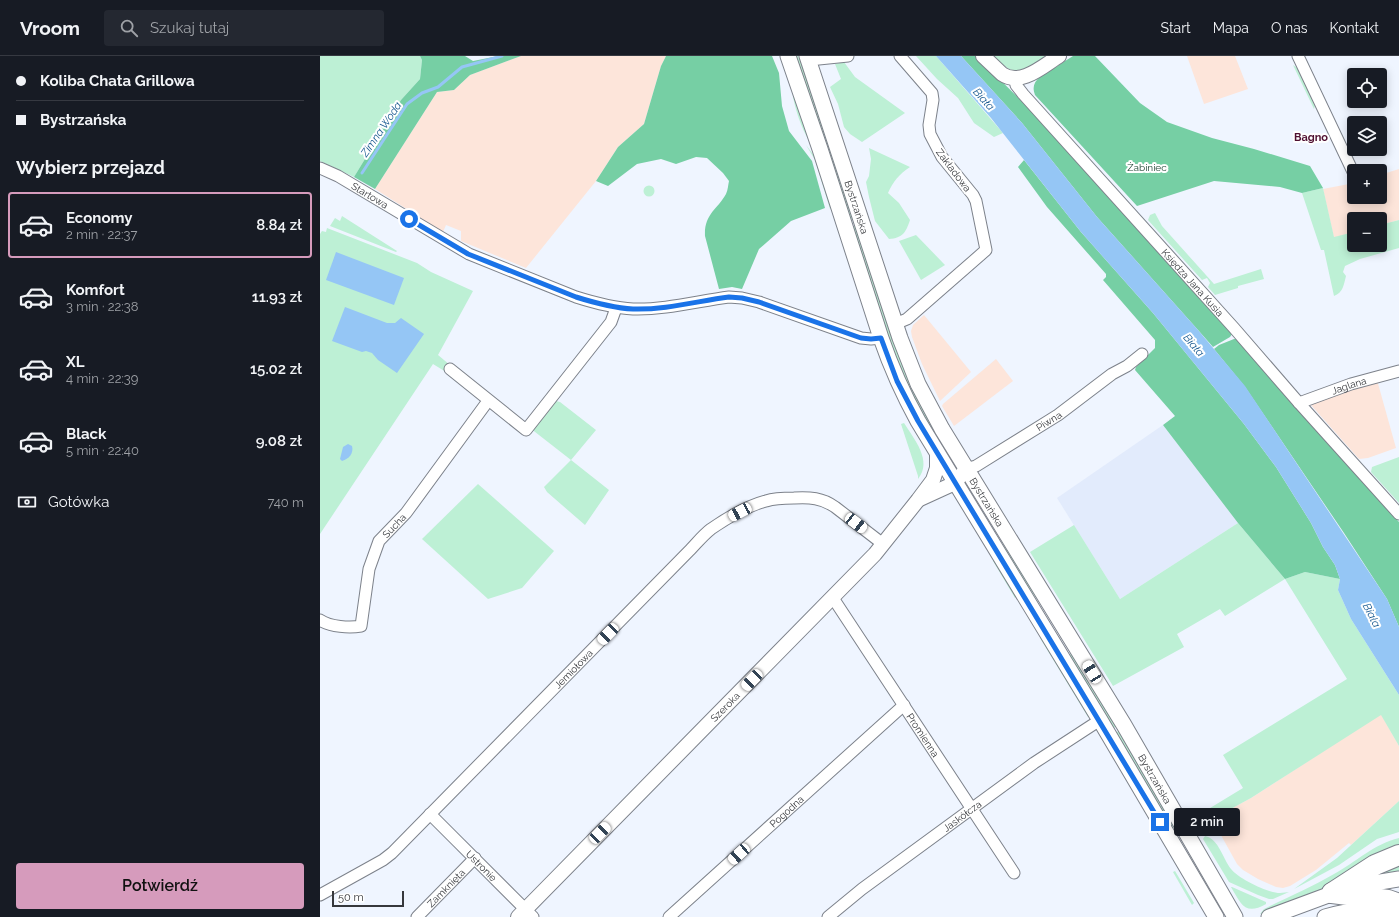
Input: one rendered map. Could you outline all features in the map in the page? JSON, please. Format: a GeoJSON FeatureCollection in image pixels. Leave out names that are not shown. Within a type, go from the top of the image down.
{"type":"FeatureCollection","features":[{"type":"Feature","properties":{"kind":"highway"},"geometry":{"type":"LineString","coordinates":[[1332,893],[1375,865],[1399,854]]}},
{"type":"Feature","properties":{"kind":"highway"},"geometry":{"type":"LineString","coordinates":[[1332,893],[1388,900],[1399,904]]}},
{"type":"Feature","properties":{"kind":"main road","name":"Bystrzańska"},"geometry":{"type":"LineString","coordinates":[[788,56],[820,149],[881,338],[897,381],[918,421],[951,477],[1100,720],[1216,917]]}},
{"type":"Feature","properties":{"kind":"main road","name":"Bystrzańska"},"geometry":{"type":"LineString","coordinates":[[808,58],[895,324],[918,384],[942,429],[1124,725],[1236,917]]}},
{"type":"Feature","properties":{"kind":"main road"},"geometry":{"type":"LineString","coordinates":[[1059,654],[1076,647]]}},
{"type":"Feature","properties":{"kind":"main road"},"geometry":{"type":"LineString","coordinates":[[1269,917],[1350,887],[1399,878]]}},
{"type":"Feature","properties":{"kind":"main road"},"geometry":{"type":"LineString","coordinates":[[1326,917],[1360,910],[1375,911],[1399,916]]}},
{"type":"Feature","properties":{"kind":"street"},"geometry":{"type":"LineString","coordinates":[[808,58],[839,58],[848,56]]}},
{"type":"Feature","properties":{"kind":"street","name":"Zakładowa"},"geometry":{"type":"LineString","coordinates":[[895,324],[907,319],[986,250],[976,201],[973,195],[942,157],[930,134],[929,129],[933,100],[932,93],[900,56]]}},
{"type":"Feature","properties":{"kind":"street"},"geometry":{"type":"LineString","coordinates":[[983,56],[1006,77],[1015,79],[1029,74],[1059,56]]}},
{"type":"Feature","properties":{"kind":"street"},"geometry":{"type":"LineString","coordinates":[[1298,56],[1349,164]]}},
{"type":"Feature","properties":{"kind":"street","name":"Księdza Jana Kusia"},"geometry":{"type":"LineString","coordinates":[[1015,79],[1016,85],[1022,94],[1224,316],[1299,403],[1399,514]]}},
{"type":"Feature","properties":{"kind":"street","name":"Startowa"},"geometry":{"type":"LineString","coordinates":[[320,168],[338,176],[468,254],[592,303],[616,308],[650,308],[729,297],[742,298],[759,302],[861,338],[881,338]]}},
{"type":"Feature","properties":{"kind":"street"},"geometry":{"type":"LineString","coordinates":[[450,369],[526,430],[611,322],[616,308]]}},
{"type":"Feature","properties":{"kind":"street","name":"Piwna"},"geometry":{"type":"LineString","coordinates":[[951,477],[966,469],[976,466],[1058,415],[1112,374],[1127,366],[1142,354]]}},
{"type":"Feature","properties":{"kind":"street","name":"Jaglana"},"geometry":{"type":"LineString","coordinates":[[1299,403],[1351,384],[1399,372]]}},
{"type":"Feature","properties":{"kind":"street","name":"Sucha"},"geometry":{"type":"LineString","coordinates":[[320,620],[327,624],[350,627],[362,626],[369,569],[379,541],[406,513],[485,405]]}},
{"type":"Feature","properties":{"kind":"street","name":"Szeroka"},"geometry":{"type":"LineString","coordinates":[[525,914],[875,554],[933,480],[937,468],[937,452]]}},
{"type":"Feature","properties":{"kind":"street","name":"Szeroka"},"geometry":{"type":"LineString","coordinates":[[933,480],[951,477]]}},
{"type":"Feature","properties":{"kind":"street","name":"Szeroka"},"geometry":{"type":"LineString","coordinates":[[918,500],[951,477]]}},
{"type":"Feature","properties":{"kind":"street","name":"Jemiołowa"},"geometry":{"type":"LineString","coordinates":[[320,895],[383,860],[392,853],[710,530],[727,519],[767,500],[782,498],[813,498],[828,502],[883,544]]}},
{"type":"Feature","properties":{"kind":"street","name":"Promienna"},"geometry":{"type":"LineString","coordinates":[[833,598],[1014,873]]}},
{"type":"Feature","properties":{"kind":"street","name":"Pogodna"},"geometry":{"type":"LineString","coordinates":[[669,917],[904,705]]}},
{"type":"Feature","properties":{"kind":"street","name":"Jaskółcza"},"geometry":{"type":"LineString","coordinates":[[828,917],[862,889],[1034,763],[1100,720]]}},
{"type":"Feature","properties":{"kind":"street","name":"Ustronie"},"geometry":{"type":"LineString","coordinates":[[430,814],[475,858],[525,914]]}},
{"type":"Feature","properties":{"kind":"street","name":"Zamknięta"},"geometry":{"type":"LineString","coordinates":[[417,917],[475,858]]}},
{"type":"Feature","properties":{"kind":"shaded area"},"geometry":{"type":"Polygon","coordinates":[[[521,56],[666,56],[661,66],[644,124],[618,147],[596,181],[526,268],[461,241],[461,231],[446,225],[443,232],[375,189],[437,92],[454,90],[470,75],[521,56]]]}},
{"type":"Feature","properties":{"kind":"shaded area"},"geometry":{"type":"Polygon","coordinates":[[[1187,56],[1235,56],[1248,89],[1204,104],[1187,56]]]}},
{"type":"Feature","properties":{"kind":"shaded area"},"geometry":{"type":"Polygon","coordinates":[[[1399,169],[1399,220],[1387,223],[1387,212],[1347,212],[1347,234],[1334,238],[1323,189],[1347,184],[1347,204],[1387,204],[1387,173],[1399,169]]]}},
{"type":"Feature","properties":{"kind":"shaded area"},"geometry":{"type":"Polygon","coordinates":[[[924,315],[971,372],[940,401],[922,364],[912,337],[911,331],[913,325],[924,315]]]}},
{"type":"Feature","properties":{"kind":"shaded area"},"geometry":{"type":"Polygon","coordinates":[[[996,359],[1013,381],[954,426],[942,406],[943,404],[996,359]]]}},
{"type":"Feature","properties":{"kind":"shaded area"},"geometry":{"type":"Polygon","coordinates":[[[1377,380],[1396,448],[1368,458],[1359,459],[1310,404],[1377,380]]]}},
{"type":"Feature","properties":{"kind":"shaded area"},"geometry":{"type":"Polygon","coordinates":[[[1163,425],[1238,523],[1120,599],[1057,498],[1163,425]]]}},
{"type":"Feature","properties":{"kind":"shaded area"},"geometry":{"type":"Polygon","coordinates":[[[1381,714],[1399,746],[1399,801],[1351,845],[1349,843],[1316,870],[1290,886],[1283,888],[1276,887],[1243,870],[1237,864],[1212,819],[1251,798],[1381,714]]]}},
{"type":"Feature","properties":{"kind":"green space"},"geometry":{"type":"Polygon","coordinates":[[[320,56],[420,56],[422,60],[420,79],[401,100],[354,177],[320,161],[320,56]]]}},
{"type":"Feature","properties":{"kind":"green space"},"geometry":{"type":"Polygon","coordinates":[[[420,56],[465,56],[473,61],[498,56],[521,56],[470,75],[454,90],[437,92],[375,189],[354,177],[401,100],[420,79],[422,60],[420,56]]]}},
{"type":"Feature","properties":{"kind":"green space"},"geometry":{"type":"Polygon","coordinates":[[[666,56],[772,56],[779,73],[782,106],[789,131],[812,161],[825,208],[791,221],[759,249],[742,289],[732,287],[719,289],[705,236],[705,229],[709,217],[726,194],[729,181],[707,158],[696,157],[676,164],[661,159],[637,164],[608,186],[596,181],[618,147],[644,124],[661,66],[666,56]]]}},
{"type":"Feature","properties":{"kind":"green space"},"geometry":{"type":"Polygon","coordinates":[[[795,56],[798,56],[807,74],[854,219],[849,220],[795,56]]]}},
{"type":"Feature","properties":{"kind":"green space"},"geometry":{"type":"Polygon","coordinates":[[[916,56],[936,56],[1003,133],[994,137],[974,123],[958,98],[937,79],[916,56]]]}},
{"type":"Feature","properties":{"kind":"green space"},"geometry":{"type":"Polygon","coordinates":[[[961,56],[976,56],[1046,125],[1232,334],[1230,337],[1213,347],[1097,217],[1022,123],[961,56]]]}},
{"type":"Feature","properties":{"kind":"green space"},"geometry":{"type":"Polygon","coordinates":[[[993,56],[1047,56],[1025,69],[1014,71],[1001,64],[993,56]]]}},
{"type":"Feature","properties":{"kind":"green space","name":"Żabiniec"},"geometry":{"type":"Polygon","coordinates":[[[1073,56],[1095,56],[1140,103],[1167,122],[1212,138],[1310,166],[1323,188],[1302,193],[1280,187],[1214,181],[1137,206],[1035,95],[1034,87],[1038,79],[1073,56]]]}},
{"type":"Feature","properties":{"kind":"green space"},"geometry":{"type":"Polygon","coordinates":[[[844,62],[855,77],[905,113],[862,142],[850,134],[844,127],[838,104],[830,87],[841,79],[835,64],[844,62]]]}},
{"type":"Feature","properties":{"kind":"green space"},"geometry":{"type":"Polygon","coordinates":[[[1293,65],[1300,71],[1308,85],[1313,96],[1315,105],[1314,109],[1293,65]]]}},
{"type":"Feature","properties":{"kind":"green space"},"geometry":{"type":"Polygon","coordinates":[[[792,86],[810,142],[803,130],[798,115],[792,92],[792,86]]]}},
{"type":"Feature","properties":{"kind":"green space"},"geometry":{"type":"Polygon","coordinates":[[[806,145],[816,158],[832,207],[830,209],[815,160],[806,145]]]}},
{"type":"Feature","properties":{"kind":"green space"},"geometry":{"type":"Polygon","coordinates":[[[869,148],[910,167],[897,178],[888,193],[899,203],[910,220],[907,228],[901,236],[889,239],[875,221],[866,182],[869,176],[871,159],[869,148]]]}},
{"type":"Feature","properties":{"kind":"green space"},"geometry":{"type":"Polygon","coordinates":[[[1024,160],[1081,232],[1153,313],[1244,424],[1276,467],[1311,523],[1323,547],[1335,565],[1340,579],[1305,572],[1285,579],[1238,523],[1163,425],[1175,416],[1135,370],[1136,367],[1155,348],[1155,340],[1103,280],[1106,277],[1106,274],[1047,207],[1018,167],[1024,160]]]}},
{"type":"Feature","properties":{"kind":"green space"},"geometry":{"type":"Polygon","coordinates":[[[649,185],[653,187],[655,191],[653,195],[649,197],[645,195],[643,191],[645,187],[649,185]]]}},
{"type":"Feature","properties":{"kind":"green space"},"geometry":{"type":"Polygon","coordinates":[[[1323,188],[1334,237],[1347,234],[1347,252],[1385,252],[1360,259],[1345,266],[1343,272],[1346,276],[1344,285],[1339,293],[1334,296],[1324,250],[1321,250],[1302,193],[1323,188]]]}},
{"type":"Feature","properties":{"kind":"green space"},"geometry":{"type":"Polygon","coordinates":[[[1155,213],[1162,226],[1214,284],[1261,269],[1264,279],[1238,286],[1238,288],[1215,295],[1208,287],[1210,283],[1207,278],[1202,280],[1148,220],[1150,215],[1155,213]]]}},
{"type":"Feature","properties":{"kind":"green space"},"geometry":{"type":"Polygon","coordinates":[[[342,216],[397,251],[396,252],[330,226],[335,218],[340,221],[342,216]]]}},
{"type":"Feature","properties":{"kind":"green space"},"geometry":{"type":"Polygon","coordinates":[[[1399,220],[1399,248],[1387,251],[1387,223],[1399,220]]]}},
{"type":"Feature","properties":{"kind":"green space"},"geometry":{"type":"Polygon","coordinates":[[[856,226],[898,353],[906,374],[942,441],[938,443],[902,376],[851,227],[856,226]]]}},
{"type":"Feature","properties":{"kind":"green space"},"geometry":{"type":"Polygon","coordinates":[[[327,228],[417,263],[431,272],[473,291],[438,355],[450,365],[446,372],[433,364],[320,534],[320,234],[322,231],[326,232],[327,228]]]}},
{"type":"Feature","properties":{"kind":"green space"},"geometry":{"type":"Polygon","coordinates":[[[916,235],[945,265],[921,280],[899,241],[916,235]]]}},
{"type":"Feature","properties":{"kind":"green space"},"geometry":{"type":"Polygon","coordinates":[[[1237,339],[1399,522],[1399,627],[1387,599],[1344,533],[1245,387],[1214,349],[1219,345],[1237,339]]]}},
{"type":"Feature","properties":{"kind":"green space"},"geometry":{"type":"Polygon","coordinates":[[[556,401],[560,402],[596,430],[571,460],[530,428],[556,401]]]}},
{"type":"Feature","properties":{"kind":"green space"},"geometry":{"type":"Polygon","coordinates":[[[904,423],[917,443],[923,458],[924,465],[918,479],[901,424],[904,423]]]}},
{"type":"Feature","properties":{"kind":"green space"},"geometry":{"type":"Polygon","coordinates":[[[1399,457],[1399,503],[1371,472],[1372,467],[1399,457]]]}},
{"type":"Feature","properties":{"kind":"green space"},"geometry":{"type":"Polygon","coordinates":[[[571,460],[609,490],[585,525],[547,492],[544,487],[571,460]]]}},
{"type":"Feature","properties":{"kind":"green space"},"geometry":{"type":"Polygon","coordinates":[[[478,484],[554,551],[522,588],[488,599],[422,539],[478,484]]]}},
{"type":"Feature","properties":{"kind":"green space"},"geometry":{"type":"Polygon","coordinates":[[[1238,523],[1285,579],[1225,616],[1220,609],[1177,634],[1184,647],[1113,686],[1030,552],[1074,525],[1120,599],[1238,523]]]}},
{"type":"Feature","properties":{"kind":"green space"},"geometry":{"type":"Polygon","coordinates":[[[988,525],[1016,562],[1042,604],[1041,605],[1019,574],[988,525]]]}},
{"type":"Feature","properties":{"kind":"green space"},"geometry":{"type":"Polygon","coordinates":[[[993,561],[996,561],[1017,596],[1015,598],[993,561]]]}},
{"type":"Feature","properties":{"kind":"green space"},"geometry":{"type":"Polygon","coordinates":[[[1305,572],[1340,579],[1338,590],[1351,619],[1399,695],[1399,746],[1381,715],[1251,798],[1203,824],[1196,825],[1192,819],[1243,788],[1223,755],[1347,679],[1285,579],[1305,572]]]}},
{"type":"Feature","properties":{"kind":"green space"},"geometry":{"type":"Polygon","coordinates":[[[1040,638],[1042,638],[1088,714],[1088,717],[1040,638]]]}},
{"type":"Feature","properties":{"kind":"green space"},"geometry":{"type":"Polygon","coordinates":[[[1072,654],[1117,726],[1112,729],[1067,655],[1072,654]]]}},
{"type":"Feature","properties":{"kind":"green space"},"geometry":{"type":"Polygon","coordinates":[[[1119,731],[1177,829],[1175,830],[1158,806],[1115,733],[1119,731]]]}},
{"type":"Feature","properties":{"kind":"green space"},"geometry":{"type":"Polygon","coordinates":[[[1399,801],[1399,832],[1377,839],[1339,865],[1294,889],[1337,858],[1399,801]]]}},
{"type":"Feature","properties":{"kind":"green space"},"geometry":{"type":"Polygon","coordinates":[[[1205,836],[1214,841],[1228,865],[1240,877],[1268,891],[1280,893],[1289,892],[1273,899],[1269,899],[1229,882],[1203,839],[1205,836]]]}},
{"type":"Feature","properties":{"kind":"green space"},"geometry":{"type":"Polygon","coordinates":[[[1399,838],[1399,851],[1330,885],[1260,914],[1264,909],[1326,879],[1381,844],[1399,838]]]}},
{"type":"Feature","properties":{"kind":"green space"},"geometry":{"type":"Polygon","coordinates":[[[1399,862],[1399,875],[1362,879],[1399,862]]]}},
{"type":"Feature","properties":{"kind":"green space"},"geometry":{"type":"Polygon","coordinates":[[[1175,871],[1194,903],[1192,905],[1173,872],[1175,871]]]}},
{"type":"Feature","properties":{"kind":"green space"},"geometry":{"type":"Polygon","coordinates":[[[1231,887],[1266,902],[1266,904],[1253,909],[1248,908],[1241,903],[1231,887]]]}},
{"type":"Feature","properties":{"kind":"water","name":"Biała"},"geometry":{"type":"Polygon","coordinates":[[[936,56],[961,56],[1022,123],[1097,217],[1198,330],[1245,386],[1387,599],[1399,627],[1399,695],[1351,619],[1338,590],[1340,579],[1335,565],[1276,467],[1244,424],[1153,313],[1081,232],[991,118],[936,56]]]}},
{"type":"Feature","properties":{"kind":"water"},"geometry":{"type":"Polygon","coordinates":[[[336,252],[404,278],[394,305],[326,280],[336,252]]]}},
{"type":"Feature","properties":{"kind":"water"},"geometry":{"type":"Polygon","coordinates":[[[345,307],[387,323],[395,323],[401,318],[424,334],[397,373],[378,360],[372,353],[366,351],[362,352],[332,341],[345,307]]]}},
{"type":"Feature","properties":{"kind":"water"},"geometry":{"type":"Polygon","coordinates":[[[348,444],[352,446],[352,453],[349,457],[342,461],[340,459],[343,447],[348,444]]]}},
{"type":"Feature","properties":{"kind":"waterway","name":"Zimna Woda"},"geometry":{"type":"LineString","coordinates":[[362,173],[407,104],[422,93],[438,87],[462,67],[502,56]]}},
{"type":"Feature","properties":{"kind":"district","name":"Bagno"},"geometry":{"type":"Point","coordinates":[1311,137]}},
{"type":"Feature","properties":{"kind":"route"},"geometry":{"type":"LineString","coordinates":[[409,219],[468,254],[481,260],[526,276],[592,303],[616,308],[642,309],[729,297],[742,298],[759,302],[861,338],[881,338],[897,381],[918,421],[1100,720],[1160,822]]}}]}
